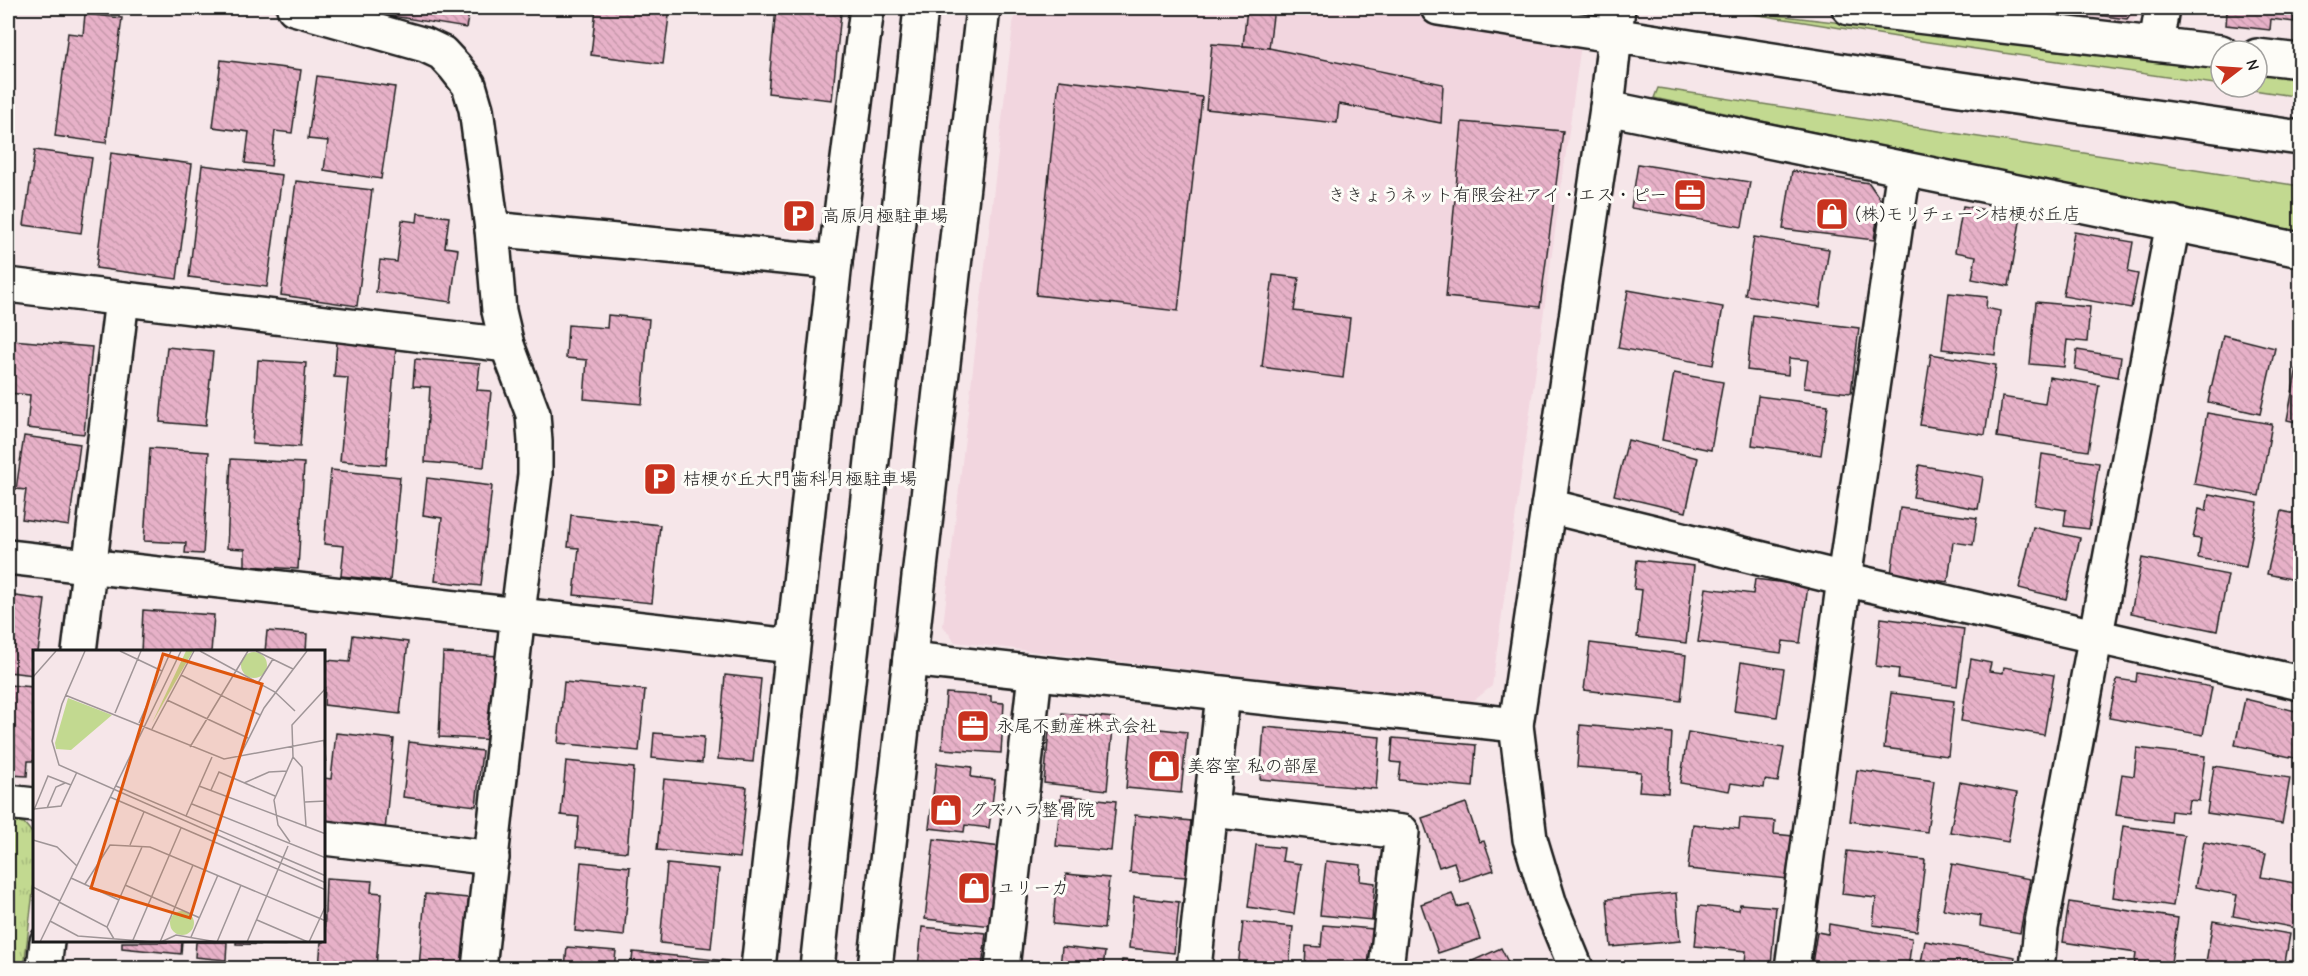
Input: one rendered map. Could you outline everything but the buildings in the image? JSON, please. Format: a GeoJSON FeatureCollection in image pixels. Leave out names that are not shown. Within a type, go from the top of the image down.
{"type":"FeatureCollection","features":[{"type":"Feature","properties":{"kind":"street"},"geometry":{"type":"LineString","coordinates":[[294,8],[425,45],[442,53],[468,85],[476,109],[492,229],[499,311],[507,345],[533,414],[536,476],[518,613],[479,969]]}},
{"type":"Feature","properties":{"kind":"street"},"geometry":{"type":"LineString","coordinates":[[758,969],[835,262],[867,8]]}},
{"type":"Feature","properties":{"kind":"street"},"geometry":{"type":"LineString","coordinates":[[817,969],[921,8]]}},
{"type":"Feature","properties":{"kind":"street"},"geometry":{"type":"LineString","coordinates":[[875,969],[983,8]]}},
{"type":"Feature","properties":{"kind":"street"},"geometry":{"type":"LineString","coordinates":[[1438,8],[1617,21],[1958,88],[2301,138]]}},
{"type":"Feature","properties":{"kind":"street"},"geometry":{"type":"LineString","coordinates":[[1849,8],[2209,51]]}},
{"type":"Feature","properties":{"kind":"street"},"geometry":{"type":"LineString","coordinates":[[2156,44],[2162,8]]}},
{"type":"Feature","properties":{"kind":"street"},"geometry":{"type":"LineString","coordinates":[[1576,969],[1550,905],[1530,839],[1516,725],[1607,108],[1617,21]]}},
{"type":"Feature","properties":{"kind":"street"},"geometry":{"type":"LineString","coordinates":[[2269,57],[2301,61]]}},
{"type":"Feature","properties":{"kind":"street"},"geometry":{"type":"LineString","coordinates":[[1607,108],[2301,250]]}},
{"type":"Feature","properties":{"kind":"street"},"geometry":{"type":"LineString","coordinates":[[1792,969],[1844,579],[1904,169]]}},
{"type":"Feature","properties":{"kind":"street"},"geometry":{"type":"LineString","coordinates":[[2037,969],[2041,928],[2173,223]]}},
{"type":"Feature","properties":{"kind":"street"},"geometry":{"type":"LineString","coordinates":[[492,229],[835,262]]}},
{"type":"Feature","properties":{"kind":"street"},"geometry":{"type":"LineString","coordinates":[[8,285],[507,345]]}},
{"type":"Feature","properties":{"kind":"street"},"geometry":{"type":"LineString","coordinates":[[79,650],[122,299]]}},
{"type":"Feature","properties":{"kind":"street"},"geometry":{"type":"LineString","coordinates":[[1548,506],[1844,579],[2301,683]]}},
{"type":"Feature","properties":{"kind":"street"},"geometry":{"type":"LineString","coordinates":[[8,557],[518,613],[792,646]]}},
{"type":"Feature","properties":{"kind":"street"},"geometry":{"type":"LineString","coordinates":[[910,659],[1516,725]]}},
{"type":"Feature","properties":{"kind":"street"},"geometry":{"type":"LineString","coordinates":[[1002,969],[1035,674]]}},
{"type":"Feature","properties":{"kind":"street"},"geometry":{"type":"LineString","coordinates":[[1194,969],[1223,694]]}},
{"type":"Feature","properties":{"kind":"street"},"geometry":{"type":"LineString","coordinates":[[8,802],[33,805]]}},
{"type":"Feature","properties":{"kind":"street"},"geometry":{"type":"LineString","coordinates":[[1212,810],[1402,832],[1386,969]]}},
{"type":"Feature","properties":{"kind":"street"},"geometry":{"type":"LineString","coordinates":[[326,838],[492,858]]}},
{"type":"Feature","properties":{"kind":"street"},"geometry":{"type":"LineString","coordinates":[[44,969],[47,943]]}},
{"type":"Feature","properties":{"kind":"shaded area"},"geometry":{"type":"Polygon","coordinates":[[[1015,8],[1586,8],[1492,686],[1471,703],[955,642],[943,626],[1015,8]]]}},
{"type":"Feature","properties":{"kind":"shaded area"},"geometry":{"type":"Polygon","coordinates":[[[1999,8],[2146,8],[2130,24],[1999,8]]]}},
{"type":"Feature","properties":{"kind":"green space"},"geometry":{"type":"Polygon","coordinates":[[[1716,8],[2209,67],[2209,83],[1716,8]]]}},
{"type":"Feature","properties":{"kind":"green space"},"geometry":{"type":"Polygon","coordinates":[[[2269,73],[2300,77],[2300,97],[2269,92],[2269,73]]]}},
{"type":"Feature","properties":{"kind":"green space"},"geometry":{"type":"Polygon","coordinates":[[[1658,88],[2300,186],[2300,235],[1654,98],[1658,88]]]}},
{"type":"Feature","properties":{"kind":"green space"},"geometry":{"type":"Polygon","coordinates":[[[8,821],[24,823],[33,834],[33,892],[24,968],[8,968],[8,821]]]}},
{"type":"Feature","properties":{"kind":"place","name":"ききょうネット有限会社アイ・エス・ピー"},"geometry":{"type":"Point","coordinates":[1690,195]}},
{"type":"Feature","properties":{"kind":"place","name":"(株)モリチェーン桔梗が丘店"},"geometry":{"type":"Point","coordinates":[1832,214]}},
{"type":"Feature","properties":{"kind":"place","name":"高原月極駐車場"},"geometry":{"type":"Point","coordinates":[799,216]}},
{"type":"Feature","properties":{"kind":"place","name":"桔梗が丘大門歯科月極駐車場"},"geometry":{"type":"Point","coordinates":[660,479]}},
{"type":"Feature","properties":{"kind":"place","name":"永尾不動産株式会社"},"geometry":{"type":"Point","coordinates":[973,726]}},
{"type":"Feature","properties":{"kind":"place","name":"美容室 私の部屋"},"geometry":{"type":"Point","coordinates":[1164,766]}},
{"type":"Feature","properties":{"kind":"place","name":"グズハラ整骨院"},"geometry":{"type":"Point","coordinates":[946,810]}},
{"type":"Feature","properties":{"kind":"place","name":"ユリーカ"},"geometry":{"type":"Point","coordinates":[974,888]}}]}
